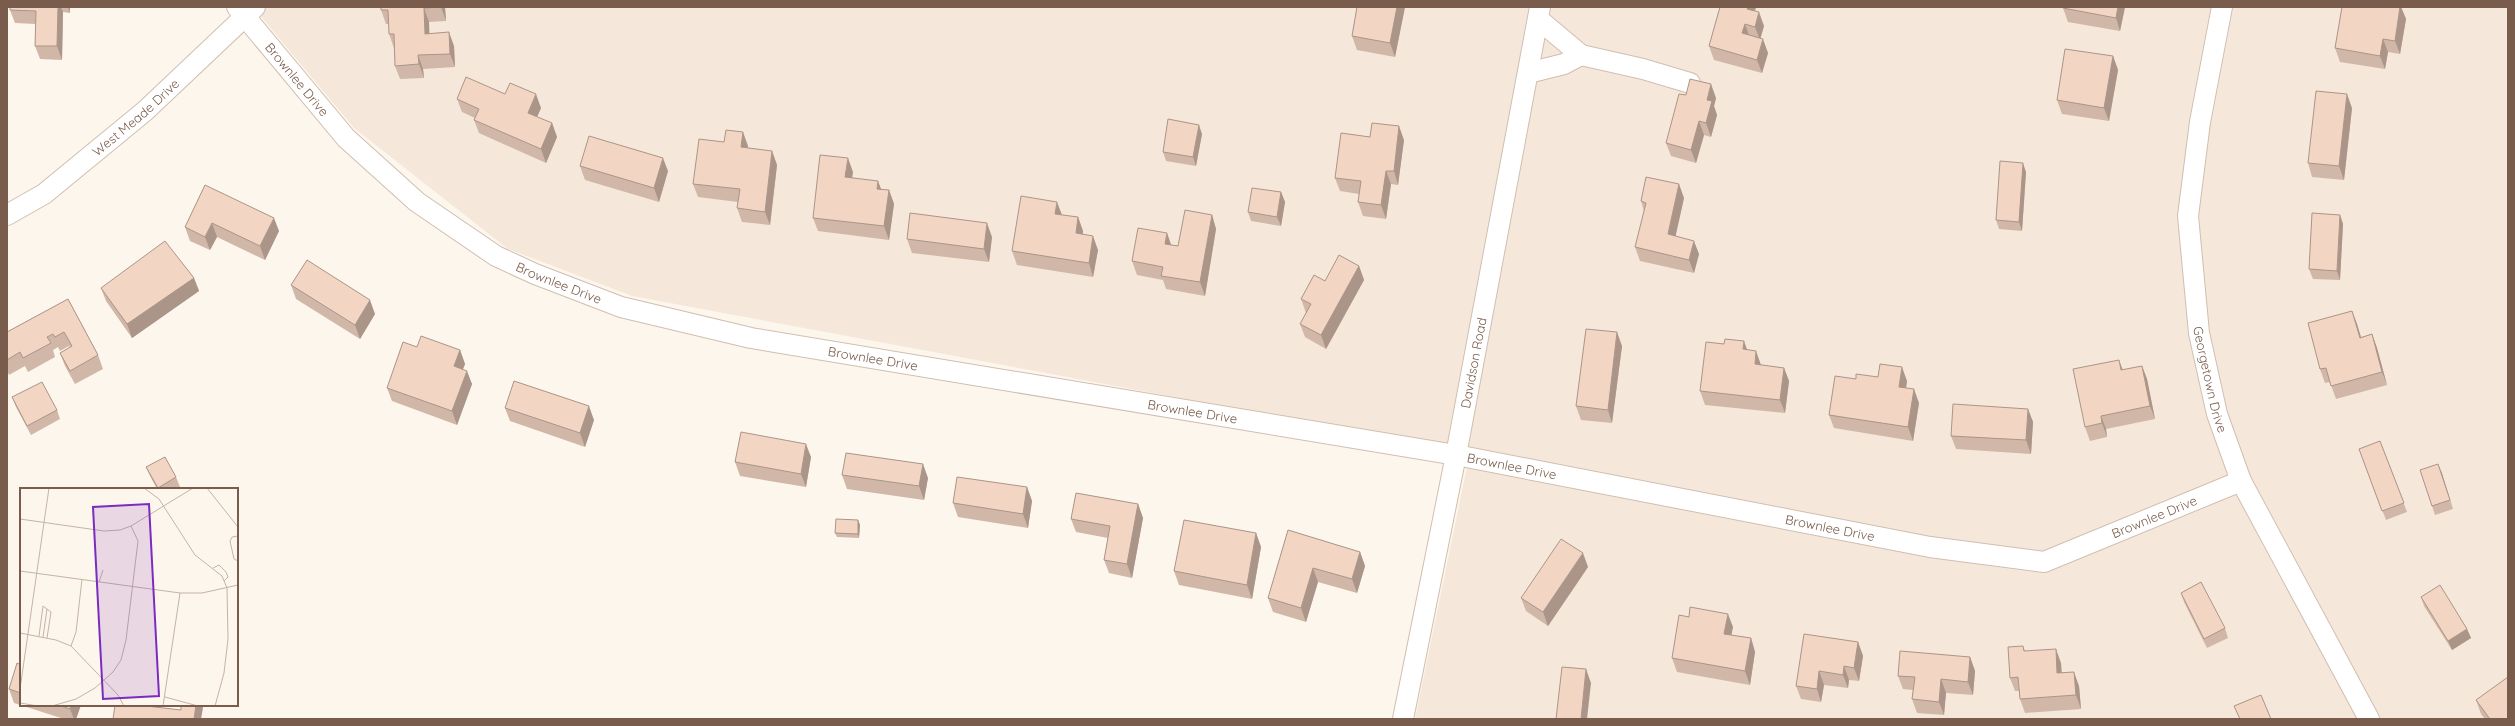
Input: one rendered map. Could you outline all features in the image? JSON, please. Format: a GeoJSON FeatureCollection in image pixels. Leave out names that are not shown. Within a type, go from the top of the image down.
{"type":"FeatureCollection","features":[{"type":"Feature","properties":{"kind":"street","name":"Georgetown Drive"},"geometry":{"type":"LineString","coordinates":[[2222,7],[2200,122],[2188,216],[2199,333],[2216,414],[2240,481],[2369,719]]}},
{"type":"Feature","properties":{"kind":"street","name":"Brownlee Drive"},"geometry":{"type":"LineString","coordinates":[[245,10],[346,138],[417,202],[496,256],[535,274],[621,307],[760,340],[1456,455],[1930,547],[2044,562],[2240,481]]}},
{"type":"Feature","properties":{"kind":"street","name":"West Meade Drive"},"geometry":{"type":"LineString","coordinates":[[7,215],[44,194],[145,111],[245,10]]}},
{"type":"Feature","properties":{"kind":"street","name":"Davidson Road"},"geometry":{"type":"LineString","coordinates":[[1403,719],[1456,455],[1539,13]]}},
{"type":"Feature","properties":{"kind":"street"},"geometry":{"type":"LineString","coordinates":[[1539,13],[1580,55],[1643,69],[1690,83]]}},
{"type":"Feature","properties":{"kind":"street"},"geometry":{"type":"LineString","coordinates":[[1528,73],[1564,64],[1580,55]]}},
{"type":"Feature","properties":{"kind":"shaded area"},"geometry":{"type":"Polygon","coordinates":[[[253,7],[2508,7],[2508,719],[1415,719],[1470,452],[632,296],[508,249],[354,128],[253,7]]]}},
{"type":"Feature","properties":{"kind":"building"},"geometry":{"type":"Polygon","coordinates":[[[10,7],[58,7],[57,46],[35,46],[36,11],[10,10],[10,7]]]}},
{"type":"Feature","properties":{"kind":"building"},"geometry":{"type":"Polygon","coordinates":[[[381,7],[441,7],[424,8],[425,34],[449,32],[450,54],[418,55],[419,64],[395,66],[394,34],[389,34],[388,10],[381,10],[381,7]]]}},
{"type":"Feature","properties":{"kind":"building"},"geometry":{"type":"Polygon","coordinates":[[[1357,7],[1397,7],[1390,43],[1352,36],[1357,7]]]}},
{"type":"Feature","properties":{"kind":"building"},"geometry":{"type":"Polygon","coordinates":[[[1720,7],[1748,7],[1747,9],[1759,12],[1755,27],[1745,24],[1742,33],[1763,39],[1757,60],[1709,46],[1720,7]]]}},
{"type":"Feature","properties":{"kind":"building"},"geometry":{"type":"Polygon","coordinates":[[[2063,7],[2118,7],[2116,18],[2063,7]]]}},
{"type":"Feature","properties":{"kind":"building"},"geometry":{"type":"Polygon","coordinates":[[[2342,7],[2400,7],[2395,41],[2383,39],[2380,56],[2335,48],[2342,7]]]}},
{"type":"Feature","properties":{"kind":"building"},"geometry":{"type":"Polygon","coordinates":[[[2065,49],[2113,56],[2104,108],[2057,100],[2065,49]]]}},
{"type":"Feature","properties":{"kind":"building"},"geometry":{"type":"Polygon","coordinates":[[[466,77],[505,94],[510,83],[536,94],[528,113],[552,123],[541,149],[474,120],[479,109],[457,99],[466,77]]]}},
{"type":"Feature","properties":{"kind":"building"},"geometry":{"type":"Polygon","coordinates":[[[1690,79],[1711,84],[1707,100],[1712,101],[1706,123],[1699,121],[1691,150],[1666,143],[1679,94],[1686,95],[1690,79]]]}},
{"type":"Feature","properties":{"kind":"building"},"geometry":{"type":"Polygon","coordinates":[[[2316,91],[2347,94],[2339,166],[2308,163],[2316,91]]]}},
{"type":"Feature","properties":{"kind":"building"},"geometry":{"type":"Polygon","coordinates":[[[1168,119],[1199,125],[1193,157],[1163,152],[1168,119]]]}},
{"type":"Feature","properties":{"kind":"building"},"geometry":{"type":"Polygon","coordinates":[[[1372,123],[1399,126],[1394,171],[1386,171],[1381,205],[1358,202],[1361,181],[1335,178],[1341,133],[1370,137],[1372,123]]]}},
{"type":"Feature","properties":{"kind":"building"},"geometry":{"type":"Polygon","coordinates":[[[726,130],[743,132],[741,147],[772,151],[765,212],[737,208],[740,189],[693,184],[699,139],[724,142],[726,130]]]}},
{"type":"Feature","properties":{"kind":"building"},"geometry":{"type":"Polygon","coordinates":[[[589,136],[663,158],[654,188],[580,166],[589,136]]]}},
{"type":"Feature","properties":{"kind":"building"},"geometry":{"type":"Polygon","coordinates":[[[820,155],[848,158],[845,177],[878,181],[877,189],[889,190],[884,226],[813,218],[820,155]]]}},
{"type":"Feature","properties":{"kind":"building"},"geometry":{"type":"Polygon","coordinates":[[[2000,161],[2023,163],[2019,222],[1996,220],[2000,161]]]}},
{"type":"Feature","properties":{"kind":"building"},"geometry":{"type":"Polygon","coordinates":[[[1646,177],[1679,184],[1668,234],[1694,241],[1689,260],[1635,247],[1646,203],[1641,201],[1646,177]]]}},
{"type":"Feature","properties":{"kind":"building"},"geometry":{"type":"Polygon","coordinates":[[[205,185],[274,218],[260,246],[212,223],[205,237],[185,227],[205,185]]]}},
{"type":"Feature","properties":{"kind":"building"},"geometry":{"type":"Polygon","coordinates":[[[1252,188],[1281,192],[1277,217],[1248,212],[1252,188]]]}},
{"type":"Feature","properties":{"kind":"building"},"geometry":{"type":"Polygon","coordinates":[[[1021,196],[1057,202],[1055,214],[1078,217],[1076,233],[1093,236],[1089,263],[1012,251],[1021,196]]]}},
{"type":"Feature","properties":{"kind":"building"},"geometry":{"type":"Polygon","coordinates":[[[1185,210],[1212,215],[1200,282],[1161,276],[1163,267],[1132,261],[1138,228],[1167,233],[1165,244],[1178,246],[1185,210]]]}},
{"type":"Feature","properties":{"kind":"building"},"geometry":{"type":"Polygon","coordinates":[[[910,213],[987,223],[984,249],[907,239],[910,213]]]}},
{"type":"Feature","properties":{"kind":"building"},"geometry":{"type":"Polygon","coordinates":[[[2312,213],[2340,215],[2337,271],[2309,269],[2312,213]]]}},
{"type":"Feature","properties":{"kind":"building"},"geometry":{"type":"Polygon","coordinates":[[[165,241],[194,278],[127,324],[101,288],[165,241]]]}},
{"type":"Feature","properties":{"kind":"building"},"geometry":{"type":"Polygon","coordinates":[[[1339,255],[1359,266],[1321,335],[1300,324],[1311,304],[1301,299],[1314,275],[1325,281],[1339,255]]]}},
{"type":"Feature","properties":{"kind":"building"},"geometry":{"type":"Polygon","coordinates":[[[307,260],[370,300],[355,325],[291,285],[307,260]]]}},
{"type":"Feature","properties":{"kind":"building"},"geometry":{"type":"Polygon","coordinates":[[[68,299],[98,355],[70,371],[60,353],[72,346],[64,332],[55,337],[53,334],[47,337],[51,343],[23,358],[20,352],[7,360],[7,332],[68,299]]]}},
{"type":"Feature","properties":{"kind":"building"},"geometry":{"type":"Polygon","coordinates":[[[2352,311],[2360,338],[2372,334],[2382,372],[2331,386],[2326,368],[2320,369],[2308,323],[2352,311]]]}},
{"type":"Feature","properties":{"kind":"building"},"geometry":{"type":"Polygon","coordinates":[[[1586,329],[1617,332],[1608,410],[1576,406],[1586,329]]]}},
{"type":"Feature","properties":{"kind":"building"},"geometry":{"type":"Polygon","coordinates":[[[421,336],[460,350],[454,366],[467,371],[452,411],[387,388],[403,342],[417,347],[421,336]]]}},
{"type":"Feature","properties":{"kind":"building"},"geometry":{"type":"Polygon","coordinates":[[[1725,339],[1744,341],[1743,349],[1756,351],[1755,364],[1784,368],[1780,400],[1700,391],[1706,342],[1724,344],[1725,339]]]}},
{"type":"Feature","properties":{"kind":"building"},"geometry":{"type":"Polygon","coordinates":[[[2119,360],[2121,370],[2142,366],[2150,406],[2101,416],[2102,423],[2085,427],[2073,369],[2119,360]]]}},
{"type":"Feature","properties":{"kind":"building"},"geometry":{"type":"Polygon","coordinates":[[[1880,364],[1902,367],[1899,387],[1914,389],[1908,427],[1829,415],[1835,376],[1856,379],[1856,374],[1878,377],[1880,364]]]}},
{"type":"Feature","properties":{"kind":"building"},"geometry":{"type":"Polygon","coordinates":[[[514,381],[589,406],[580,433],[505,408],[514,381]]]}},
{"type":"Feature","properties":{"kind":"building"},"geometry":{"type":"Polygon","coordinates":[[[42,382],[57,410],[27,426],[12,397],[42,382]]]}},
{"type":"Feature","properties":{"kind":"building"},"geometry":{"type":"Polygon","coordinates":[[[1953,404],[2028,409],[2026,440],[1951,436],[1953,404]]]}},
{"type":"Feature","properties":{"kind":"building"},"geometry":{"type":"Polygon","coordinates":[[[741,432],[806,444],[801,474],[735,462],[741,432]]]}},
{"type":"Feature","properties":{"kind":"building"},"geometry":{"type":"Polygon","coordinates":[[[2380,441],[2404,503],[2382,511],[2359,449],[2380,441]]]}},
{"type":"Feature","properties":{"kind":"building"},"geometry":{"type":"Polygon","coordinates":[[[846,453],[923,464],[919,486],[842,475],[846,453]]]}},
{"type":"Feature","properties":{"kind":"building"},"geometry":{"type":"Polygon","coordinates":[[[165,457],[176,477],[158,488],[146,467],[165,457]]]}},
{"type":"Feature","properties":{"kind":"building"},"geometry":{"type":"Polygon","coordinates":[[[2438,464],[2450,500],[2432,506],[2420,470],[2438,464]]]}},
{"type":"Feature","properties":{"kind":"building"},"geometry":{"type":"Polygon","coordinates":[[[957,477],[1027,487],[1023,514],[953,503],[957,477]]]}},
{"type":"Feature","properties":{"kind":"building"},"geometry":{"type":"Polygon","coordinates":[[[1076,493],[1138,504],[1127,564],[1104,560],[1110,526],[1071,519],[1076,493]]]}},
{"type":"Feature","properties":{"kind":"building"},"geometry":{"type":"Polygon","coordinates":[[[836,519],[858,520],[858,534],[835,533],[836,519]]]}},
{"type":"Feature","properties":{"kind":"building"},"geometry":{"type":"Polygon","coordinates":[[[1184,520],[1256,533],[1247,585],[1174,571],[1184,520]]]}},
{"type":"Feature","properties":{"kind":"building"},"geometry":{"type":"Polygon","coordinates":[[[1288,530],[1360,552],[1352,579],[1313,568],[1301,608],[1268,598],[1288,530]]]}},
{"type":"Feature","properties":{"kind":"building"},"geometry":{"type":"Polygon","coordinates":[[[1561,539],[1583,553],[1543,612],[1521,598],[1561,539]]]}},
{"type":"Feature","properties":{"kind":"building"},"geometry":{"type":"Polygon","coordinates":[[[2201,582],[2225,628],[2204,639],[2181,593],[2201,582]]]}},
{"type":"Feature","properties":{"kind":"building"},"geometry":{"type":"Polygon","coordinates":[[[2440,585],[2467,629],[2448,641],[2421,597],[2440,585]]]}},
{"type":"Feature","properties":{"kind":"building"},"geometry":{"type":"Polygon","coordinates":[[[1690,607],[1728,614],[1724,634],[1751,638],[1745,671],[1672,658],[1679,615],[1689,617],[1690,607]]]}},
{"type":"Feature","properties":{"kind":"building"},"geometry":{"type":"Polygon","coordinates":[[[1804,634],[1858,642],[1854,668],[1844,666],[1843,675],[1819,671],[1817,689],[1796,686],[1804,634]]]}},
{"type":"Feature","properties":{"kind":"building"},"geometry":{"type":"Polygon","coordinates":[[[2023,646],[2024,651],[2056,649],[2057,673],[2074,672],[2076,695],[2020,699],[2018,677],[2010,678],[2008,647],[2023,646]]]}},
{"type":"Feature","properties":{"kind":"building"},"geometry":{"type":"Polygon","coordinates":[[[1900,651],[1970,657],[1968,682],[1941,679],[1939,702],[1912,699],[1915,677],[1898,676],[1900,651]]]}},
{"type":"Feature","properties":{"kind":"building"},"geometry":{"type":"Polygon","coordinates":[[[17,663],[20,664],[20,693],[9,689],[17,663]]]}},
{"type":"Feature","properties":{"kind":"building"},"geometry":{"type":"Polygon","coordinates":[[[1562,667],[1586,669],[1581,719],[1556,719],[1562,667]]]}},
{"type":"Feature","properties":{"kind":"building"},"geometry":{"type":"Polygon","coordinates":[[[2508,677],[2508,719],[2490,719],[2476,700],[2508,677]]]}},
{"type":"Feature","properties":{"kind":"building"},"geometry":{"type":"Polygon","coordinates":[[[2261,695],[2271,719],[2240,719],[2234,706],[2261,695]]]}},
{"type":"Feature","properties":{"kind":"building"},"geometry":{"type":"Polygon","coordinates":[[[61,706],[71,706],[70,709],[61,706]]]}},
{"type":"Feature","properties":{"kind":"building"},"geometry":{"type":"Polygon","coordinates":[[[115,706],[147,706],[181,710],[181,706],[196,706],[194,719],[113,719],[115,706]]]}}]}
